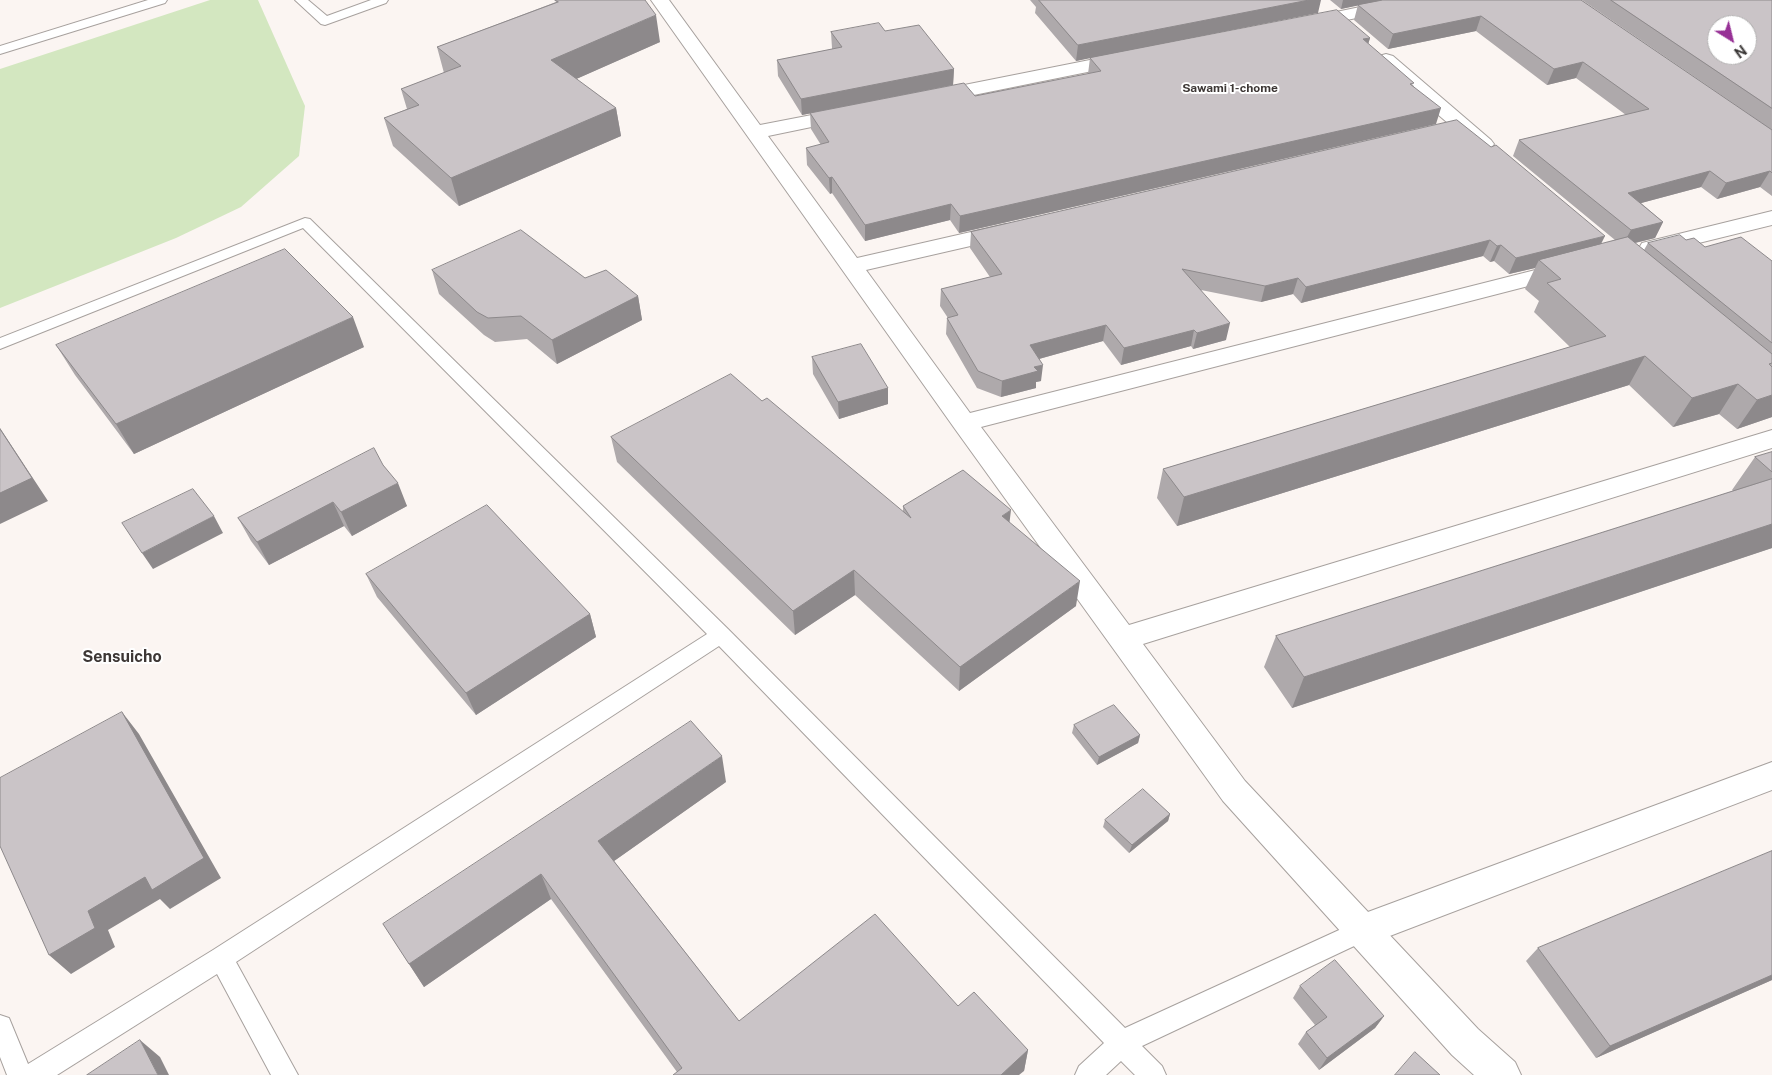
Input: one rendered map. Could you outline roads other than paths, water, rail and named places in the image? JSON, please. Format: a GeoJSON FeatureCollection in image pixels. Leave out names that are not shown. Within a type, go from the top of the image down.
{"type":"FeatureCollection","features":[{"type":"Feature","properties":{"kind":"street"},"geometry":{"type":"LineString","coordinates":[[660,0],[964,423],[1234,791],[1465,1042],[1502,1075]]}},
{"type":"Feature","properties":{"kind":"street"},"geometry":{"type":"LineString","coordinates":[[1288,27],[1421,0]]}},
{"type":"Feature","properties":{"kind":"street"},"geometry":{"type":"LineString","coordinates":[[1374,49],[1453,129],[1499,157]]}},
{"type":"Feature","properties":{"kind":"street"},"geometry":{"type":"LineString","coordinates":[[921,100],[1143,56]]}},
{"type":"Feature","properties":{"kind":"street"},"geometry":{"type":"LineString","coordinates":[[756,132],[863,111]]}},
{"type":"Feature","properties":{"kind":"street"},"geometry":{"type":"LineString","coordinates":[[1626,254],[1772,218]]}},
{"type":"Feature","properties":{"kind":"street"},"geometry":{"type":"LineString","coordinates":[[852,266],[1026,226]]}},
{"type":"Feature","properties":{"kind":"street"},"geometry":{"type":"LineString","coordinates":[[964,423],[1588,263]]}},
{"type":"Feature","properties":{"kind":"street"},"geometry":{"type":"LineString","coordinates":[[1123,639],[1772,438]]}},
{"type":"Feature","properties":{"kind":"street"},"geometry":{"type":"LineString","coordinates":[[1361,931],[1772,776]]}},
{"type":"Feature","properties":{"kind":"lane"},"geometry":{"type":"LineString","coordinates":[[0,50],[161,0]]}},
{"type":"Feature","properties":{"kind":"lane"},"geometry":{"type":"LineString","coordinates":[[301,0],[325,21],[382,0]]}},
{"type":"Feature","properties":{"kind":"lane"},"geometry":{"type":"LineString","coordinates":[[0,344],[305,222],[721,635],[1123,1042],[1153,1075]]}},
{"type":"Feature","properties":{"kind":"lane"},"geometry":{"type":"LineString","coordinates":[[34,1075],[221,958],[721,635]]}},
{"type":"Feature","properties":{"kind":"lane"},"geometry":{"type":"LineString","coordinates":[[1088,1075],[1123,1042],[1361,931]]}},
{"type":"Feature","properties":{"kind":"lane"},"geometry":{"type":"LineString","coordinates":[[221,958],[285,1075]]}},
{"type":"Feature","properties":{"kind":"lane"},"geometry":{"type":"LineString","coordinates":[[0,1027],[20,1075]]}},
{"type":"Feature","properties":{"kind":"district","name":"Sawami 1-chome"},"geometry":{"type":"Point","coordinates":[1230,88]}},
{"type":"Feature","properties":{"kind":"district","name":"Sensuicho"},"geometry":{"type":"Point","coordinates":[122,657]}}]}
